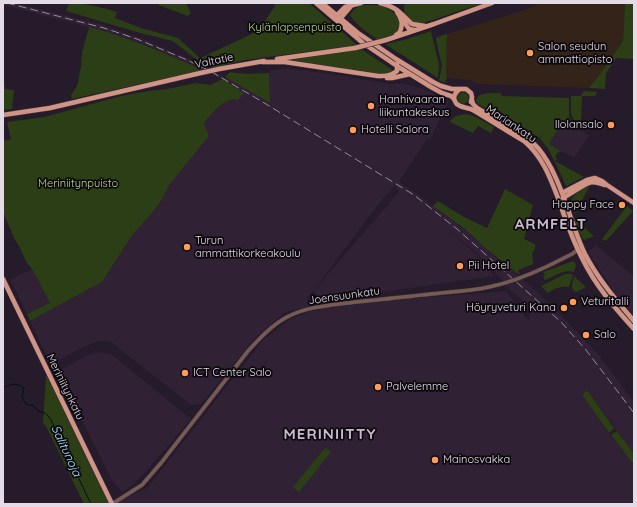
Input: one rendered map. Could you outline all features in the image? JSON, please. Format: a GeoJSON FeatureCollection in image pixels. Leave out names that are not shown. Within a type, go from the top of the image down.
{"type":"FeatureCollection","features":[{"type":"Feature","properties":{"kind":"main road"},"geometry":{"type":"LineString","coordinates":[[316,3],[337,18],[363,43],[439,92],[450,96],[460,106],[469,104],[472,100],[472,95],[466,89],[460,90],[447,88],[437,84],[396,59],[358,33],[347,23],[337,18],[331,10],[322,3]]}},
{"type":"Feature","properties":{"kind":"main road"},"geometry":{"type":"LineString","coordinates":[[337,18],[340,11],[352,5],[361,3]]}},
{"type":"Feature","properties":{"kind":"main road"},"geometry":{"type":"LineString","coordinates":[[380,3],[396,9],[412,24],[428,26]]}},
{"type":"Feature","properties":{"kind":"main road","name":"Valtatie"},"geometry":{"type":"LineString","coordinates":[[3,115],[50,108],[219,68],[355,48],[416,30],[492,3]]}},
{"type":"Feature","properties":{"kind":"main road"},"geometry":{"type":"LineString","coordinates":[[337,18],[345,14],[352,5]]}},
{"type":"Feature","properties":{"kind":"main road"},"geometry":{"type":"LineString","coordinates":[[396,9],[410,29],[416,30]]}},
{"type":"Feature","properties":{"kind":"main road"},"geometry":{"type":"LineString","coordinates":[[331,10],[340,11]]}},
{"type":"Feature","properties":{"kind":"main road"},"geometry":{"type":"LineString","coordinates":[[345,14],[347,23]]}},
{"type":"Feature","properties":{"kind":"main road"},"geometry":{"type":"LineString","coordinates":[[388,39],[400,32],[402,25],[401,18]]}},
{"type":"Feature","properties":{"kind":"main road"},"geometry":{"type":"LineString","coordinates":[[378,76],[391,75],[397,71],[396,59]]}},
{"type":"Feature","properties":{"kind":"main road"},"geometry":{"type":"LineString","coordinates":[[262,62],[285,62],[392,78],[410,74]]}},
{"type":"Feature","properties":{"kind":"main road"},"geometry":{"type":"LineString","coordinates":[[454,99],[455,94],[460,90]]}},
{"type":"Feature","properties":{"kind":"main road","name":"Mariankatu"},"geometry":{"type":"LineString","coordinates":[[472,100],[473,104],[478,108],[535,144],[541,152],[549,164],[582,246],[596,274],[634,321]]}},
{"type":"Feature","properties":{"kind":"main road","name":"Mariankatu"},"geometry":{"type":"LineString","coordinates":[[464,106],[524,141],[535,152],[547,170],[578,250],[594,281],[634,329]]}},
{"type":"Feature","properties":{"kind":"main road"},"geometry":{"type":"LineString","coordinates":[[563,196],[587,180],[595,178],[634,202]]}},
{"type":"Feature","properties":{"kind":"main road","name":"Meriniitynkatu"},"geometry":{"type":"LineString","coordinates":[[3,279],[112,504]]}},
{"type":"Feature","properties":{"kind":"street","name":"Joensuunkatu"},"geometry":{"type":"LineString","coordinates":[[112,504],[142,485],[258,339],[270,328],[294,314],[317,307],[451,292],[503,284],[548,266],[572,254],[582,246]]}},
{"type":"Feature","properties":{"kind":"shaded area"},"geometry":{"type":"Polygon","coordinates":[[[3,3],[15,3],[103,25],[143,39],[205,66],[270,103],[269,71],[285,68],[390,84],[405,84],[424,89],[449,102],[430,139],[427,139],[399,182],[467,232],[532,287],[597,353],[634,402],[634,454],[587,390],[582,395],[607,431],[634,465],[634,504],[113,504],[147,488],[263,340],[290,319],[311,311],[342,306],[506,291],[529,321],[530,315],[524,302],[512,292],[475,251],[451,232],[477,255],[494,276],[319,301],[314,290],[307,298],[310,306],[284,313],[255,338],[201,404],[191,405],[111,342],[99,341],[56,361],[47,357],[30,321],[102,282],[133,234],[161,201],[168,185],[208,133],[204,125],[205,122],[226,101],[238,100],[243,93],[223,79],[141,43],[101,30],[3,5],[3,3]],[[395,185],[380,202],[314,290],[399,192],[395,185]]]}},
{"type":"Feature","properties":{"kind":"shaded area","name":"Salon seudun ammattiopisto"},"geometry":{"type":"Polygon","coordinates":[[[540,3],[625,3],[623,41],[589,88],[478,84],[469,80],[447,78],[447,34],[525,10],[540,3]]]}},
{"type":"Feature","properties":{"kind":"shaded area"},"geometry":{"type":"Polygon","coordinates":[[[564,120],[589,135],[574,158],[549,144],[564,120]]]}},
{"type":"Feature","properties":{"kind":"shaded area"},"geometry":{"type":"Polygon","coordinates":[[[596,245],[634,277],[634,316],[615,293],[588,252],[596,245]]]}},
{"type":"Feature","properties":{"kind":"shaded area"},"geometry":{"type":"Polygon","coordinates":[[[32,269],[50,303],[27,314],[10,279],[32,269]]]}},
{"type":"Feature","properties":{"kind":"shaded area"},"geometry":{"type":"Polygon","coordinates":[[[100,352],[111,354],[191,419],[143,475],[132,486],[122,492],[112,480],[62,381],[62,369],[88,355],[100,352]]]}},
{"type":"Feature","properties":{"kind":"green space","name":"Kylänlapsenpuisto"},"geometry":{"type":"Polygon","coordinates":[[[69,3],[105,8],[117,12],[115,18],[141,28],[178,38],[200,58],[252,34],[262,26],[275,6],[275,3],[309,3],[357,45],[245,60],[213,68],[197,60],[173,41],[140,33],[66,11],[69,3]]]}},
{"type":"Feature","properties":{"kind":"green space"},"geometry":{"type":"Polygon","coordinates":[[[159,3],[186,3],[191,13],[188,16],[158,5],[159,3]]]}},
{"type":"Feature","properties":{"kind":"green space"},"geometry":{"type":"Polygon","coordinates":[[[405,3],[483,3],[420,24],[411,22],[407,17],[404,12],[405,3]]]}},
{"type":"Feature","properties":{"kind":"green space"},"geometry":{"type":"Polygon","coordinates":[[[625,3],[634,3],[634,57],[633,59],[616,58],[606,73],[605,89],[589,88],[623,41],[625,3]]]}},
{"type":"Feature","properties":{"kind":"green space"},"geometry":{"type":"Polygon","coordinates":[[[363,5],[381,6],[395,14],[399,23],[397,33],[378,40],[362,29],[350,15],[355,8],[363,5]]]}},
{"type":"Feature","properties":{"kind":"green space"},"geometry":{"type":"Polygon","coordinates":[[[89,27],[133,41],[203,70],[72,99],[71,95],[77,86],[82,53],[89,27]]]}},
{"type":"Feature","properties":{"kind":"green space"},"geometry":{"type":"Polygon","coordinates":[[[431,31],[439,65],[438,78],[385,44],[404,40],[431,31]]]}},
{"type":"Feature","properties":{"kind":"green space"},"geometry":{"type":"Polygon","coordinates":[[[447,34],[447,78],[444,83],[439,80],[442,66],[436,38],[447,34]]]}},
{"type":"Feature","properties":{"kind":"green space"},"geometry":{"type":"Polygon","coordinates":[[[361,49],[394,71],[390,74],[382,74],[289,60],[361,49]]]}},
{"type":"Feature","properties":{"kind":"green space"},"geometry":{"type":"Polygon","coordinates":[[[230,72],[246,74],[269,73],[270,103],[225,77],[230,72]]]}},
{"type":"Feature","properties":{"kind":"green space","name":"Meriniitynpuisto"},"geometry":{"type":"Polygon","coordinates":[[[223,79],[244,93],[238,100],[232,100],[224,103],[205,122],[204,125],[208,133],[208,137],[169,185],[161,201],[152,213],[133,234],[102,282],[30,321],[27,314],[50,303],[15,240],[3,212],[3,141],[11,139],[7,122],[44,117],[121,96],[148,91],[196,83],[210,85],[223,79]]]}},
{"type":"Feature","properties":{"kind":"green space"},"geometry":{"type":"Polygon","coordinates":[[[3,81],[5,89],[14,90],[12,109],[3,110],[3,81]]]}},
{"type":"Feature","properties":{"kind":"green space"},"geometry":{"type":"Polygon","coordinates":[[[584,91],[597,92],[595,96],[582,96],[581,121],[574,120],[571,113],[571,96],[581,96],[584,91]]]}},
{"type":"Feature","properties":{"kind":"green space"},"geometry":{"type":"Polygon","coordinates":[[[463,92],[467,94],[469,98],[467,102],[463,104],[459,102],[457,98],[459,94],[463,92]]]}},
{"type":"Feature","properties":{"kind":"green space"},"geometry":{"type":"Polygon","coordinates":[[[501,93],[502,96],[569,98],[569,117],[573,125],[564,120],[549,144],[561,151],[557,153],[555,157],[557,159],[555,161],[584,177],[566,186],[551,154],[540,139],[545,130],[540,138],[478,104],[476,100],[479,96],[482,94],[501,93]]]}},
{"type":"Feature","properties":{"kind":"green space"},"geometry":{"type":"Polygon","coordinates":[[[466,114],[476,117],[494,127],[491,133],[478,126],[473,133],[450,122],[459,115],[466,114]]]}},
{"type":"Feature","properties":{"kind":"green space"},"geometry":{"type":"Polygon","coordinates":[[[590,185],[575,214],[571,204],[573,197],[590,185]]]}},
{"type":"Feature","properties":{"kind":"green space"},"geometry":{"type":"Polygon","coordinates":[[[505,189],[533,205],[524,239],[535,244],[535,249],[532,254],[533,264],[518,270],[520,274],[518,274],[484,247],[466,230],[433,206],[438,201],[464,217],[487,228],[505,189]]]}},
{"type":"Feature","properties":{"kind":"green space"},"geometry":{"type":"Polygon","coordinates":[[[627,206],[633,211],[606,241],[602,239],[627,206]]]}},
{"type":"Feature","properties":{"kind":"green space"},"geometry":{"type":"Polygon","coordinates":[[[574,219],[594,236],[584,240],[574,219]]]}},
{"type":"Feature","properties":{"kind":"green space"},"geometry":{"type":"Polygon","coordinates":[[[573,261],[576,265],[574,272],[562,272],[545,280],[543,277],[545,275],[543,272],[573,261]]]}},
{"type":"Feature","properties":{"kind":"green space"},"geometry":{"type":"Polygon","coordinates":[[[565,274],[573,275],[569,287],[558,288],[548,293],[541,286],[565,274]]]}},
{"type":"Feature","properties":{"kind":"green space"},"geometry":{"type":"Polygon","coordinates":[[[574,276],[586,287],[576,292],[574,291],[572,285],[574,276]]]}},
{"type":"Feature","properties":{"kind":"green space"},"geometry":{"type":"Polygon","coordinates":[[[46,374],[109,504],[84,504],[46,426],[43,423],[46,374]]]}},
{"type":"Feature","properties":{"kind":"green space"},"geometry":{"type":"Polygon","coordinates":[[[587,390],[614,428],[609,433],[582,395],[587,390]]]}},
{"type":"Feature","properties":{"kind":"green space"},"geometry":{"type":"Polygon","coordinates":[[[617,431],[634,454],[634,465],[611,435],[617,431]]]}},
{"type":"Feature","properties":{"kind":"green space"},"geometry":{"type":"Polygon","coordinates":[[[325,448],[331,452],[299,492],[293,487],[325,448]]]}},
{"type":"Feature","properties":{"kind":"waterway","name":"Salitunoja"},"geometry":{"type":"LineString","coordinates":[[3,388],[14,384],[21,386],[24,388],[22,397],[26,404],[33,405],[38,411],[45,413],[50,418],[91,504]]}},
{"type":"Feature","properties":{"kind":"railway"},"geometry":{"type":"LineString","coordinates":[[7,3],[104,28],[137,39],[185,59],[210,71],[266,104],[414,195],[457,229],[561,322],[586,350],[634,413]]}},
{"type":"Feature","properties":{"kind":"place","name":"Salon seudun ammattiopisto"},"geometry":{"type":"Point","coordinates":[530,53]}},
{"type":"Feature","properties":{"kind":"place","name":"Hanhivaaran liikuntakeskus"},"geometry":{"type":"Point","coordinates":[371,106]}},
{"type":"Feature","properties":{"kind":"place","name":"Ilolansalo"},"geometry":{"type":"Point","coordinates":[611,125]}},
{"type":"Feature","properties":{"kind":"place","name":"Hotelli Salora"},"geometry":{"type":"Point","coordinates":[353,130]}},
{"type":"Feature","properties":{"kind":"place","name":"Happy Face"},"geometry":{"type":"Point","coordinates":[622,205]}},
{"type":"Feature","properties":{"kind":"place","name":"Turun ammattikorkeakoulu"},"geometry":{"type":"Point","coordinates":[187,247]}},
{"type":"Feature","properties":{"kind":"place","name":"Pii Hotel"},"geometry":{"type":"Point","coordinates":[460,266]}},
{"type":"Feature","properties":{"kind":"place","name":"Veturitalli"},"geometry":{"type":"Point","coordinates":[573,302]}},
{"type":"Feature","properties":{"kind":"place","name":"Höyryveturi Kana"},"geometry":{"type":"Point","coordinates":[564,308]}},
{"type":"Feature","properties":{"kind":"place","name":"Salo"},"geometry":{"type":"Point","coordinates":[586,335]}},
{"type":"Feature","properties":{"kind":"place","name":"ICT Center Salo"},"geometry":{"type":"Point","coordinates":[185,373]}},
{"type":"Feature","properties":{"kind":"place","name":"Palvelemme"},"geometry":{"type":"Point","coordinates":[378,387]}},
{"type":"Feature","properties":{"kind":"place","name":"Mainosvakka"},"geometry":{"type":"Point","coordinates":[435,460]}},
{"type":"Feature","properties":{"kind":"district","name":"ARMFELT"},"geometry":{"type":"Point","coordinates":[551,224]}},
{"type":"Feature","properties":{"kind":"district","name":"MERINIITTY"},"geometry":{"type":"Point","coordinates":[330,434]}}]}
